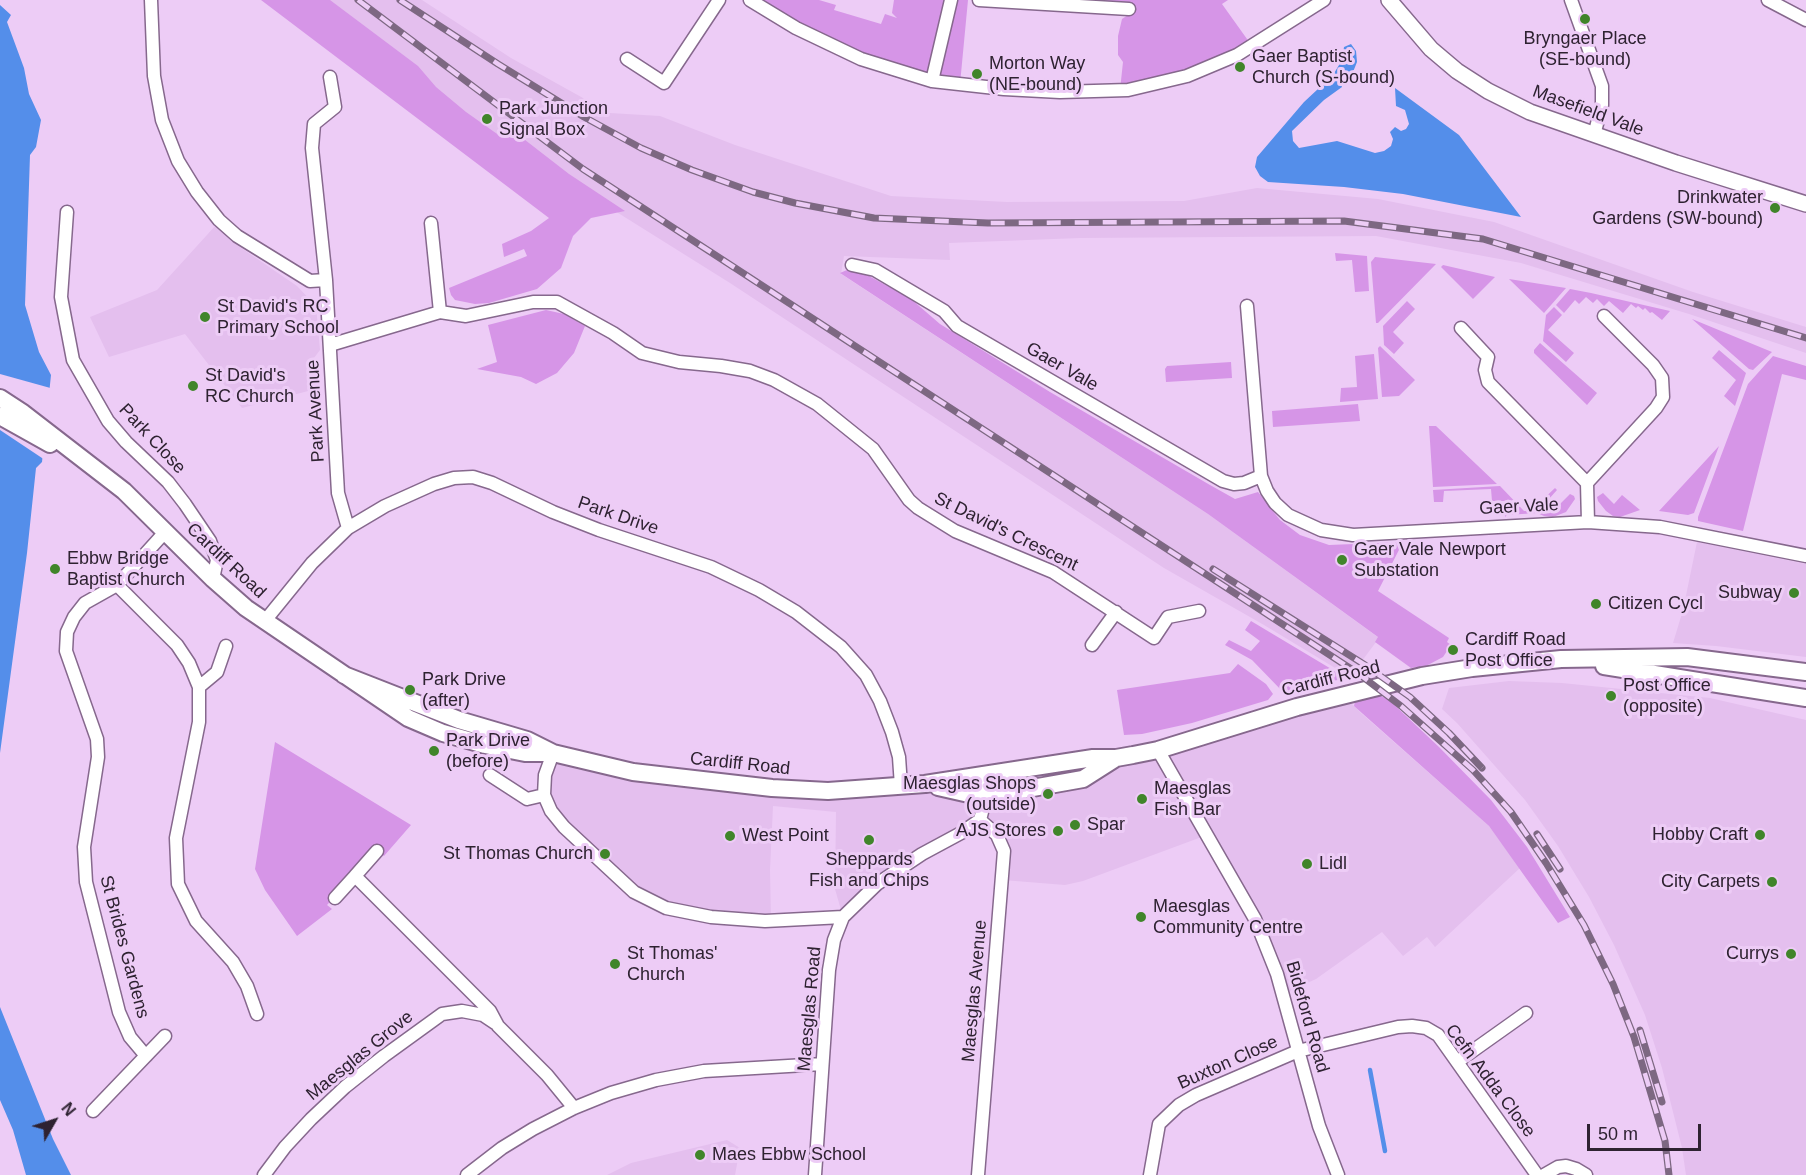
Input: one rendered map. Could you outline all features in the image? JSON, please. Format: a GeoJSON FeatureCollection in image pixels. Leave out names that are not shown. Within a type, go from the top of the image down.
{"type":"FeatureCollection","features":[{"type":"Feature","properties":{"kind":"main road","name":"Cardiff Road"},"geometry":{"type":"LineString","coordinates":[[0,398],[22,412],[124,491],[213,579],[264,622],[344,675],[459,720],[527,740],[553,753],[633,772],[772,788],[828,791],[925,784],[1093,758],[1116,758],[1158,750],[1297,707],[1422,676],[1472,668],[1561,659],[1687,657],[1806,672]]}},
{"type":"Feature","properties":{"kind":"main road","name":"Cardiff Road"},"geometry":{"type":"LineString","coordinates":[[0,416],[90,466]]}},
{"type":"Feature","properties":{"kind":"main road","name":"Cardiff Road"},"geometry":{"type":"LineString","coordinates":[[1561,659],[1806,698]]}},
{"type":"Feature","properties":{"kind":"main road","name":"Cardiff Road"},"geometry":{"type":"LineString","coordinates":[[925,784],[982,797],[1083,779],[1116,758]]}},
{"type":"Feature","properties":{"kind":"street"},"geometry":{"type":"LineString","coordinates":[[151,0],[154,76],[162,120],[178,161],[197,192],[219,220],[237,236],[310,281],[326,280]]}},
{"type":"Feature","properties":{"kind":"street"},"geometry":{"type":"LineString","coordinates":[[627,59],[664,83],[719,0]]}},
{"type":"Feature","properties":{"kind":"street"},"geometry":{"type":"LineString","coordinates":[[750,0],[796,28],[861,59],[932,81],[1004,89],[1060,92],[1128,90],[1187,76],[1237,55],[1324,0]]}},
{"type":"Feature","properties":{"kind":"street"},"geometry":{"type":"LineString","coordinates":[[932,81],[951,0]]}},
{"type":"Feature","properties":{"kind":"street"},"geometry":{"type":"LineString","coordinates":[[979,0],[1129,9]]}},
{"type":"Feature","properties":{"kind":"street","name":"Masefield Vale"},"geometry":{"type":"LineString","coordinates":[[1389,0],[1431,49],[1457,71],[1488,91],[1530,112],[1676,164],[1806,204]]}},
{"type":"Feature","properties":{"kind":"street"},"geometry":{"type":"LineString","coordinates":[[1570,0],[1602,86],[1602,105],[1594,135]]}},
{"type":"Feature","properties":{"kind":"street"},"geometry":{"type":"LineString","coordinates":[[1768,0],[1806,20]]}},
{"type":"Feature","properties":{"kind":"street","name":"Park Avenue"},"geometry":{"type":"LineString","coordinates":[[330,76],[335,107],[314,124],[312,148],[326,280],[338,493],[348,528]]}},
{"type":"Feature","properties":{"kind":"street","name":"Park Close"},"geometry":{"type":"LineString","coordinates":[[67,212],[61,297],[73,360],[108,421],[126,442],[168,482],[210,541],[217,560],[213,579]]}},
{"type":"Feature","properties":{"kind":"street"},"geometry":{"type":"LineString","coordinates":[[431,222],[440,312]]}},
{"type":"Feature","properties":{"kind":"street","name":"Gaer Vale"},"geometry":{"type":"LineString","coordinates":[[852,265],[875,270],[944,311],[957,326],[1223,482],[1244,483],[1261,476]]}},
{"type":"Feature","properties":{"kind":"street","name":"St David's Crescent"},"geometry":{"type":"LineString","coordinates":[[330,345],[440,312],[466,316],[533,302],[557,302],[614,333],[642,353],[680,362],[750,371],[774,380],[817,404],[873,449],[909,500],[918,508],[956,531],[1053,572],[1154,638],[1168,616],[1199,611]]}},
{"type":"Feature","properties":{"kind":"street","name":"Gaer Vale"},"geometry":{"type":"LineString","coordinates":[[1247,306],[1261,476],[1275,503],[1288,515],[1304,524],[1339,534],[1588,522],[1660,527],[1806,556]]}},
{"type":"Feature","properties":{"kind":"street"},"geometry":{"type":"LineString","coordinates":[[1587,483],[1656,408],[1663,397],[1662,378],[1653,365],[1604,316]]}},
{"type":"Feature","properties":{"kind":"street"},"geometry":{"type":"LineString","coordinates":[[1461,328],[1488,357],[1485,370],[1488,382],[1587,483],[1588,522]]}},
{"type":"Feature","properties":{"kind":"street","name":"Park Drive"},"geometry":{"type":"LineString","coordinates":[[264,622],[312,563],[348,528],[385,506],[434,484],[454,478],[473,477],[492,483],[553,512],[599,530],[711,567],[759,590],[796,612],[841,647],[866,675],[880,701],[892,732],[899,757],[901,786]]}},
{"type":"Feature","properties":{"kind":"street","name":"St Brides Gardens"},"geometry":{"type":"LineString","coordinates":[[147,1056],[130,1037],[119,1012],[86,882],[84,847],[98,757],[97,739],[66,651],[67,632],[74,617],[85,603],[117,585],[166,531]]}},
{"type":"Feature","properties":{"kind":"street"},"geometry":{"type":"LineString","coordinates":[[117,585],[177,645],[189,663],[199,687],[199,722],[176,838],[178,884],[196,921],[233,962],[247,986],[257,1014]]}},
{"type":"Feature","properties":{"kind":"street"},"geometry":{"type":"LineString","coordinates":[[1092,645],[1116,612]]}},
{"type":"Feature","properties":{"kind":"street"},"geometry":{"type":"LineString","coordinates":[[199,687],[217,672],[226,646]]}},
{"type":"Feature","properties":{"kind":"street","name":"Bideford Road"},"geometry":{"type":"LineString","coordinates":[[1158,750],[1255,918],[1277,974],[1319,1125],[1338,1175]]}},
{"type":"Feature","properties":{"kind":"street"},"geometry":{"type":"LineString","coordinates":[[553,753],[545,775],[544,795],[551,811],[564,827],[634,892],[666,908],[711,917],[765,921],[843,917]]}},
{"type":"Feature","properties":{"kind":"street"},"geometry":{"type":"LineString","coordinates":[[490,775],[527,799],[544,795]]}},
{"type":"Feature","properties":{"kind":"street"},"geometry":{"type":"LineString","coordinates":[[980,820],[983,808],[981,776]]}},
{"type":"Feature","properties":{"kind":"street","name":"Maesglas Road"},"geometry":{"type":"LineString","coordinates":[[815,1175],[828,970],[834,940],[843,917],[877,884],[980,820]]}},
{"type":"Feature","properties":{"kind":"street","name":"Maesglas Avenue"},"geometry":{"type":"LineString","coordinates":[[978,1175],[1004,851],[998,835],[980,820]]}},
{"type":"Feature","properties":{"kind":"street"},"geometry":{"type":"LineString","coordinates":[[335,898],[377,851]]}},
{"type":"Feature","properties":{"kind":"street","name":"Maesglas Grove"},"geometry":{"type":"LineString","coordinates":[[356,876],[490,1011],[498,1026]]}},
{"type":"Feature","properties":{"kind":"street","name":"Maesglas Grove"},"geometry":{"type":"LineString","coordinates":[[264,1175],[285,1147],[345,1087],[442,1014],[462,1011],[483,1015],[498,1026],[547,1075],[574,1108]]}},
{"type":"Feature","properties":{"kind":"street"},"geometry":{"type":"LineString","coordinates":[[1457,1062],[1526,1013]]}},
{"type":"Feature","properties":{"kind":"street","name":"Cefn Adda Close"},"geometry":{"type":"LineString","coordinates":[[1298,1051],[1398,1027],[1426,1028],[1438,1035],[1537,1175]]}},
{"type":"Feature","properties":{"kind":"street","name":"St Brides Gardens"},"geometry":{"type":"LineString","coordinates":[[93,1111],[165,1036]]}},
{"type":"Feature","properties":{"kind":"street","name":"Buxton Close"},"geometry":{"type":"LineString","coordinates":[[1150,1175],[1159,1124],[1173,1110],[1196,1095],[1223,1082],[1298,1051]]}},
{"type":"Feature","properties":{"kind":"street"},"geometry":{"type":"LineString","coordinates":[[467,1175],[502,1148],[574,1108],[611,1094],[656,1080],[714,1070],[822,1064]]}},
{"type":"Feature","properties":{"kind":"street"},"geometry":{"type":"LineString","coordinates":[[1544,1175],[1558,1167],[1566,1166],[1586,1175]]}},
{"type":"Feature","properties":{"kind":"shaded area"},"geometry":{"type":"Polygon","coordinates":[[[261,0],[330,0],[418,66],[436,87],[466,112],[500,136],[507,126],[569,174],[625,211],[591,218],[573,236],[561,268],[537,289],[489,303],[475,304],[455,300],[449,288],[527,256],[524,249],[504,257],[502,244],[531,231],[549,218],[261,0]]]}},
{"type":"Feature","properties":{"kind":"shaded area"},"geometry":{"type":"Polygon","coordinates":[[[278,0],[422,0],[511,58],[610,113],[660,116],[735,145],[891,196],[1007,202],[1184,201],[1257,188],[1378,199],[1494,222],[1693,292],[1806,327],[1806,353],[1689,314],[1521,263],[1376,236],[1080,238],[949,243],[950,260],[844,256],[841,274],[1208,514],[1379,638],[1350,677],[1164,568],[730,283],[278,0]]]}},
{"type":"Feature","properties":{"kind":"shaded area"},"geometry":{"type":"Polygon","coordinates":[[[750,0],[819,0],[836,5],[834,10],[881,24],[885,14],[897,18],[892,13],[894,0],[968,0],[960,84],[861,59],[750,0]]]}},
{"type":"Feature","properties":{"kind":"shaded area"},"geometry":{"type":"Polygon","coordinates":[[[1099,0],[1228,0],[1222,4],[1252,46],[1237,55],[1120,90],[1123,62],[1118,55],[1118,36],[1122,19],[1128,15],[1098,7],[1099,0]]]}},
{"type":"Feature","properties":{"kind":"shaded area","name":"St David's RC Primary School"},"geometry":{"type":"Polygon","coordinates":[[[216,225],[231,241],[297,286],[316,306],[320,350],[314,358],[316,389],[242,408],[185,334],[109,357],[90,317],[157,290],[216,225]]]}},
{"type":"Feature","properties":{"kind":"shaded area"},"geometry":{"type":"Polygon","coordinates":[[[1335,253],[1367,256],[1369,291],[1355,292],[1352,260],[1336,261],[1335,253]]]}},
{"type":"Feature","properties":{"kind":"shaded area"},"geometry":{"type":"Polygon","coordinates":[[[1375,257],[1436,264],[1378,323],[1376,323],[1371,262],[1375,257]]]}},
{"type":"Feature","properties":{"kind":"shaded area"},"geometry":{"type":"Polygon","coordinates":[[[1443,265],[1495,277],[1473,299],[1441,267],[1443,265]]]}},
{"type":"Feature","properties":{"kind":"shaded area"},"geometry":{"type":"Polygon","coordinates":[[[847,270],[869,276],[911,299],[940,324],[1050,392],[1235,499],[1258,492],[1280,520],[1300,535],[1329,545],[1403,542],[1378,591],[1449,638],[1447,642],[1451,645],[1443,657],[1426,666],[1411,668],[1375,642],[1378,637],[1208,514],[840,273],[847,270]]]}},
{"type":"Feature","properties":{"kind":"shaded area"},"geometry":{"type":"Polygon","coordinates":[[[1509,279],[1566,288],[1544,313],[1509,279]]]}},
{"type":"Feature","properties":{"kind":"shaded area"},"geometry":{"type":"Polygon","coordinates":[[[1570,289],[1670,311],[1662,320],[1645,308],[1643,310],[1638,306],[1636,308],[1631,304],[1623,313],[1609,301],[1604,306],[1597,299],[1593,303],[1586,297],[1579,304],[1575,300],[1564,313],[1556,305],[1570,289]]]}},
{"type":"Feature","properties":{"kind":"shaded area"},"geometry":{"type":"Polygon","coordinates":[[[1407,301],[1415,309],[1393,332],[1404,343],[1394,354],[1384,345],[1383,326],[1407,301]]]}},
{"type":"Feature","properties":{"kind":"shaded area"},"geometry":{"type":"Polygon","coordinates":[[[1554,307],[1562,315],[1548,330],[1574,353],[1566,362],[1543,341],[1546,315],[1554,307]]]}},
{"type":"Feature","properties":{"kind":"shaded area"},"geometry":{"type":"Polygon","coordinates":[[[546,310],[564,314],[585,326],[574,353],[557,373],[536,384],[521,377],[477,369],[497,362],[488,325],[546,310]]]}},
{"type":"Feature","properties":{"kind":"shaded area"},"geometry":{"type":"Polygon","coordinates":[[[1692,319],[1772,352],[1753,370],[1749,369],[1692,319]]]}},
{"type":"Feature","properties":{"kind":"shaded area"},"geometry":{"type":"Polygon","coordinates":[[[1540,343],[1597,393],[1587,405],[1534,353],[1540,343]]]}},
{"type":"Feature","properties":{"kind":"shaded area"},"geometry":{"type":"Polygon","coordinates":[[[1380,346],[1415,380],[1399,396],[1382,397],[1378,348],[1380,346]]]}},
{"type":"Feature","properties":{"kind":"shaded area"},"geometry":{"type":"Polygon","coordinates":[[[1719,350],[1746,373],[1735,406],[1724,396],[1736,380],[1712,358],[1719,350]]]}},
{"type":"Feature","properties":{"kind":"shaded area"},"geometry":{"type":"Polygon","coordinates":[[[1374,354],[1378,399],[1340,402],[1341,388],[1357,387],[1355,356],[1374,354]]]}},
{"type":"Feature","properties":{"kind":"shaded area"},"geometry":{"type":"Polygon","coordinates":[[[1773,356],[1806,366],[1806,380],[1782,374],[1743,531],[1698,521],[1748,384],[1773,356]]]}},
{"type":"Feature","properties":{"kind":"shaded area"},"geometry":{"type":"Polygon","coordinates":[[[1231,362],[1232,378],[1166,382],[1165,369],[1167,366],[1231,362]]]}},
{"type":"Feature","properties":{"kind":"shaded area"},"geometry":{"type":"Polygon","coordinates":[[[1358,404],[1360,421],[1273,427],[1272,411],[1358,404]]]}},
{"type":"Feature","properties":{"kind":"shaded area"},"geometry":{"type":"Polygon","coordinates":[[[1429,426],[1436,426],[1497,484],[1433,487],[1429,426]]]}},
{"type":"Feature","properties":{"kind":"shaded area"},"geometry":{"type":"Polygon","coordinates":[[[1719,446],[1694,513],[1688,515],[1659,511],[1719,446]]]}},
{"type":"Feature","properties":{"kind":"shaded area"},"geometry":{"type":"Polygon","coordinates":[[[1500,486],[1524,511],[1536,511],[1541,506],[1539,503],[1555,488],[1557,490],[1548,500],[1556,508],[1570,494],[1575,499],[1566,512],[1553,517],[1537,513],[1505,517],[1504,501],[1492,501],[1491,489],[1444,491],[1443,502],[1434,502],[1433,490],[1500,486]]]}},
{"type":"Feature","properties":{"kind":"shaded area"},"geometry":{"type":"Polygon","coordinates":[[[1603,493],[1614,504],[1622,495],[1640,510],[1620,517],[1613,516],[1598,501],[1597,497],[1603,493]]]}},
{"type":"Feature","properties":{"kind":"shaded area"},"geometry":{"type":"Polygon","coordinates":[[[1697,542],[1806,564],[1806,657],[1673,643],[1683,610],[1697,542]]]}},
{"type":"Feature","properties":{"kind":"shaded area"},"geometry":{"type":"Polygon","coordinates":[[[1251,621],[1348,679],[1319,682],[1284,693],[1252,660],[1225,645],[1229,640],[1251,651],[1260,641],[1245,630],[1251,621]]]}},
{"type":"Feature","properties":{"kind":"shaded area"},"geometry":{"type":"Polygon","coordinates":[[[1238,664],[1266,684],[1273,694],[1268,700],[1192,723],[1142,734],[1124,735],[1117,690],[1230,673],[1238,664]]]}},
{"type":"Feature","properties":{"kind":"shaded area"},"geometry":{"type":"Polygon","coordinates":[[[1509,681],[1562,683],[1710,698],[1806,720],[1806,1175],[1686,1175],[1682,1148],[1662,1068],[1645,1015],[1614,945],[1589,897],[1558,846],[1525,800],[1442,709],[1449,688],[1509,681]]]}},
{"type":"Feature","properties":{"kind":"shaded area"},"geometry":{"type":"Polygon","coordinates":[[[1376,695],[1387,698],[1491,800],[1527,847],[1570,917],[1558,923],[1489,826],[1354,706],[1355,701],[1363,697],[1376,695]]]}},
{"type":"Feature","properties":{"kind":"shaded area"},"geometry":{"type":"Polygon","coordinates":[[[1344,696],[1489,826],[1520,868],[1435,947],[1427,937],[1403,956],[1382,932],[1316,979],[1283,994],[1277,974],[1207,835],[1083,881],[1065,885],[1003,880],[1004,851],[980,820],[922,854],[843,917],[835,889],[836,812],[773,806],[770,870],[771,921],[711,917],[634,892],[551,811],[545,775],[553,753],[772,788],[901,786],[982,797],[1083,779],[1116,758],[1344,696]]]}},
{"type":"Feature","properties":{"kind":"shaded area"},"geometry":{"type":"Polygon","coordinates":[[[275,742],[411,825],[384,856],[377,851],[327,905],[332,909],[297,936],[265,890],[255,869],[275,742]]]}},
{"type":"Feature","properties":{"kind":"shaded area","name":"Maes Ebbw School"},"geometry":{"type":"Polygon","coordinates":[[[727,1140],[740,1148],[735,1175],[607,1175],[631,1163],[727,1140]]]}},
{"type":"Feature","properties":{"kind":"water"},"geometry":{"type":"Polygon","coordinates":[[[0,5],[11,15],[7,22],[24,68],[29,94],[41,120],[36,147],[30,155],[25,305],[39,352],[51,375],[42,462],[36,468],[0,753],[0,5]]]}},
{"type":"Feature","properties":{"kind":"water"},"geometry":{"type":"Polygon","coordinates":[[[1351,44],[1356,51],[1357,62],[1351,77],[1292,131],[1293,141],[1299,148],[1337,141],[1375,153],[1384,151],[1391,146],[1393,139],[1390,132],[1395,127],[1401,131],[1406,129],[1409,124],[1405,110],[1396,106],[1395,88],[1459,135],[1521,217],[1403,194],[1268,182],[1260,176],[1255,167],[1257,157],[1304,102],[1333,75],[1342,60],[1344,47],[1351,44]]]}},
{"type":"Feature","properties":{"kind":"water"},"geometry":{"type":"Polygon","coordinates":[[[0,1007],[53,1139],[71,1175],[26,1175],[13,1130],[0,1100],[0,1007]]]}},
{"type":"Feature","properties":{"kind":"pier"},"geometry":{"type":"Polygon","coordinates":[[[0,374],[54,389],[45,460],[0,430],[0,374]]]}},
{"type":"Feature","properties":{"kind":"waterway"},"geometry":{"type":"LineString","coordinates":[[1370,1070],[1385,1151]]}},
{"type":"Feature","properties":{"kind":"railway"},"geometry":{"type":"LineString","coordinates":[[358,0],[583,169],[1359,674],[1401,706],[1473,770],[1511,812],[1546,863],[1584,925],[1613,984],[1634,1037],[1665,1141],[1669,1175]]}},
{"type":"Feature","properties":{"kind":"railway"},"geometry":{"type":"LineString","coordinates":[[400,0],[584,117],[641,148],[692,170],[753,192],[795,203],[874,218],[988,223],[1344,221],[1483,239],[1806,338]]}},
{"type":"Feature","properties":{"kind":"railway"},"geometry":{"type":"LineString","coordinates":[[1213,569],[1365,665],[1410,697],[1482,768]]}},
{"type":"Feature","properties":{"kind":"railway"},"geometry":{"type":"LineString","coordinates":[[1537,834],[1560,869]]}},
{"type":"Feature","properties":{"kind":"railway"},"geometry":{"type":"LineString","coordinates":[[1640,1030],[1662,1102]]}},
{"type":"Feature","properties":{"kind":"place","name":"Bryngaer Place (SE-bound)"},"geometry":{"type":"Point","coordinates":[1585,19]}},
{"type":"Feature","properties":{"kind":"place","name":"Gaer Baptist Church (S-bound)"},"geometry":{"type":"Point","coordinates":[1240,67]}},
{"type":"Feature","properties":{"kind":"place","name":"Morton Way (NE-bound)"},"geometry":{"type":"Point","coordinates":[977,74]}},
{"type":"Feature","properties":{"kind":"place","name":"Park Junction Signal Box"},"geometry":{"type":"Point","coordinates":[487,119]}},
{"type":"Feature","properties":{"kind":"place","name":"Drinkwater Gardens (SW-bound)"},"geometry":{"type":"Point","coordinates":[1775,208]}},
{"type":"Feature","properties":{"kind":"place","name":"St David's RC Primary School"},"geometry":{"type":"Point","coordinates":[205,317]}},
{"type":"Feature","properties":{"kind":"place","name":"St David's RC Church"},"geometry":{"type":"Point","coordinates":[193,386]}},
{"type":"Feature","properties":{"kind":"place","name":"Gaer Vale Newport Substation"},"geometry":{"type":"Point","coordinates":[1342,560]}},
{"type":"Feature","properties":{"kind":"place","name":"Ebbw Bridge Baptist Church"},"geometry":{"type":"Point","coordinates":[55,569]}},
{"type":"Feature","properties":{"kind":"place","name":"Subway"},"geometry":{"type":"Point","coordinates":[1794,593]}},
{"type":"Feature","properties":{"kind":"place","name":"Citizen Cycl"},"geometry":{"type":"Point","coordinates":[1596,604]}},
{"type":"Feature","properties":{"kind":"place","name":"Cardiff Road Post Office"},"geometry":{"type":"Point","coordinates":[1453,650]}},
{"type":"Feature","properties":{"kind":"place","name":"Park Drive (after)"},"geometry":{"type":"Point","coordinates":[410,690]}},
{"type":"Feature","properties":{"kind":"place","name":"Post Office (opposite)"},"geometry":{"type":"Point","coordinates":[1611,696]}},
{"type":"Feature","properties":{"kind":"place","name":"Park Drive (before)"},"geometry":{"type":"Point","coordinates":[434,751]}},
{"type":"Feature","properties":{"kind":"place","name":"Maesglas Shops (outside)"},"geometry":{"type":"Point","coordinates":[1048,794]}},
{"type":"Feature","properties":{"kind":"place","name":"Maesglas Fish Bar"},"geometry":{"type":"Point","coordinates":[1142,799]}},
{"type":"Feature","properties":{"kind":"place","name":"Spar"},"geometry":{"type":"Point","coordinates":[1075,825]}},
{"type":"Feature","properties":{"kind":"place","name":"AJS Stores"},"geometry":{"type":"Point","coordinates":[1058,831]}},
{"type":"Feature","properties":{"kind":"place","name":"Hobby Craft"},"geometry":{"type":"Point","coordinates":[1760,835]}},
{"type":"Feature","properties":{"kind":"place","name":"West Point"},"geometry":{"type":"Point","coordinates":[730,836]}},
{"type":"Feature","properties":{"kind":"place","name":"Sheppards Fish and Chips"},"geometry":{"type":"Point","coordinates":[869,840]}},
{"type":"Feature","properties":{"kind":"place","name":"St Thomas Church"},"geometry":{"type":"Point","coordinates":[605,854]}},
{"type":"Feature","properties":{"kind":"place","name":"Lidl"},"geometry":{"type":"Point","coordinates":[1307,864]}},
{"type":"Feature","properties":{"kind":"place","name":"City Carpets"},"geometry":{"type":"Point","coordinates":[1772,882]}},
{"type":"Feature","properties":{"kind":"place","name":"Maesglas Community Centre"},"geometry":{"type":"Point","coordinates":[1141,917]}},
{"type":"Feature","properties":{"kind":"place","name":"Currys"},"geometry":{"type":"Point","coordinates":[1791,954]}},
{"type":"Feature","properties":{"kind":"place","name":"St Thomas' Church"},"geometry":{"type":"Point","coordinates":[615,964]}},
{"type":"Feature","properties":{"kind":"place","name":"Maes Ebbw School"},"geometry":{"type":"Point","coordinates":[700,1155]}}]}
